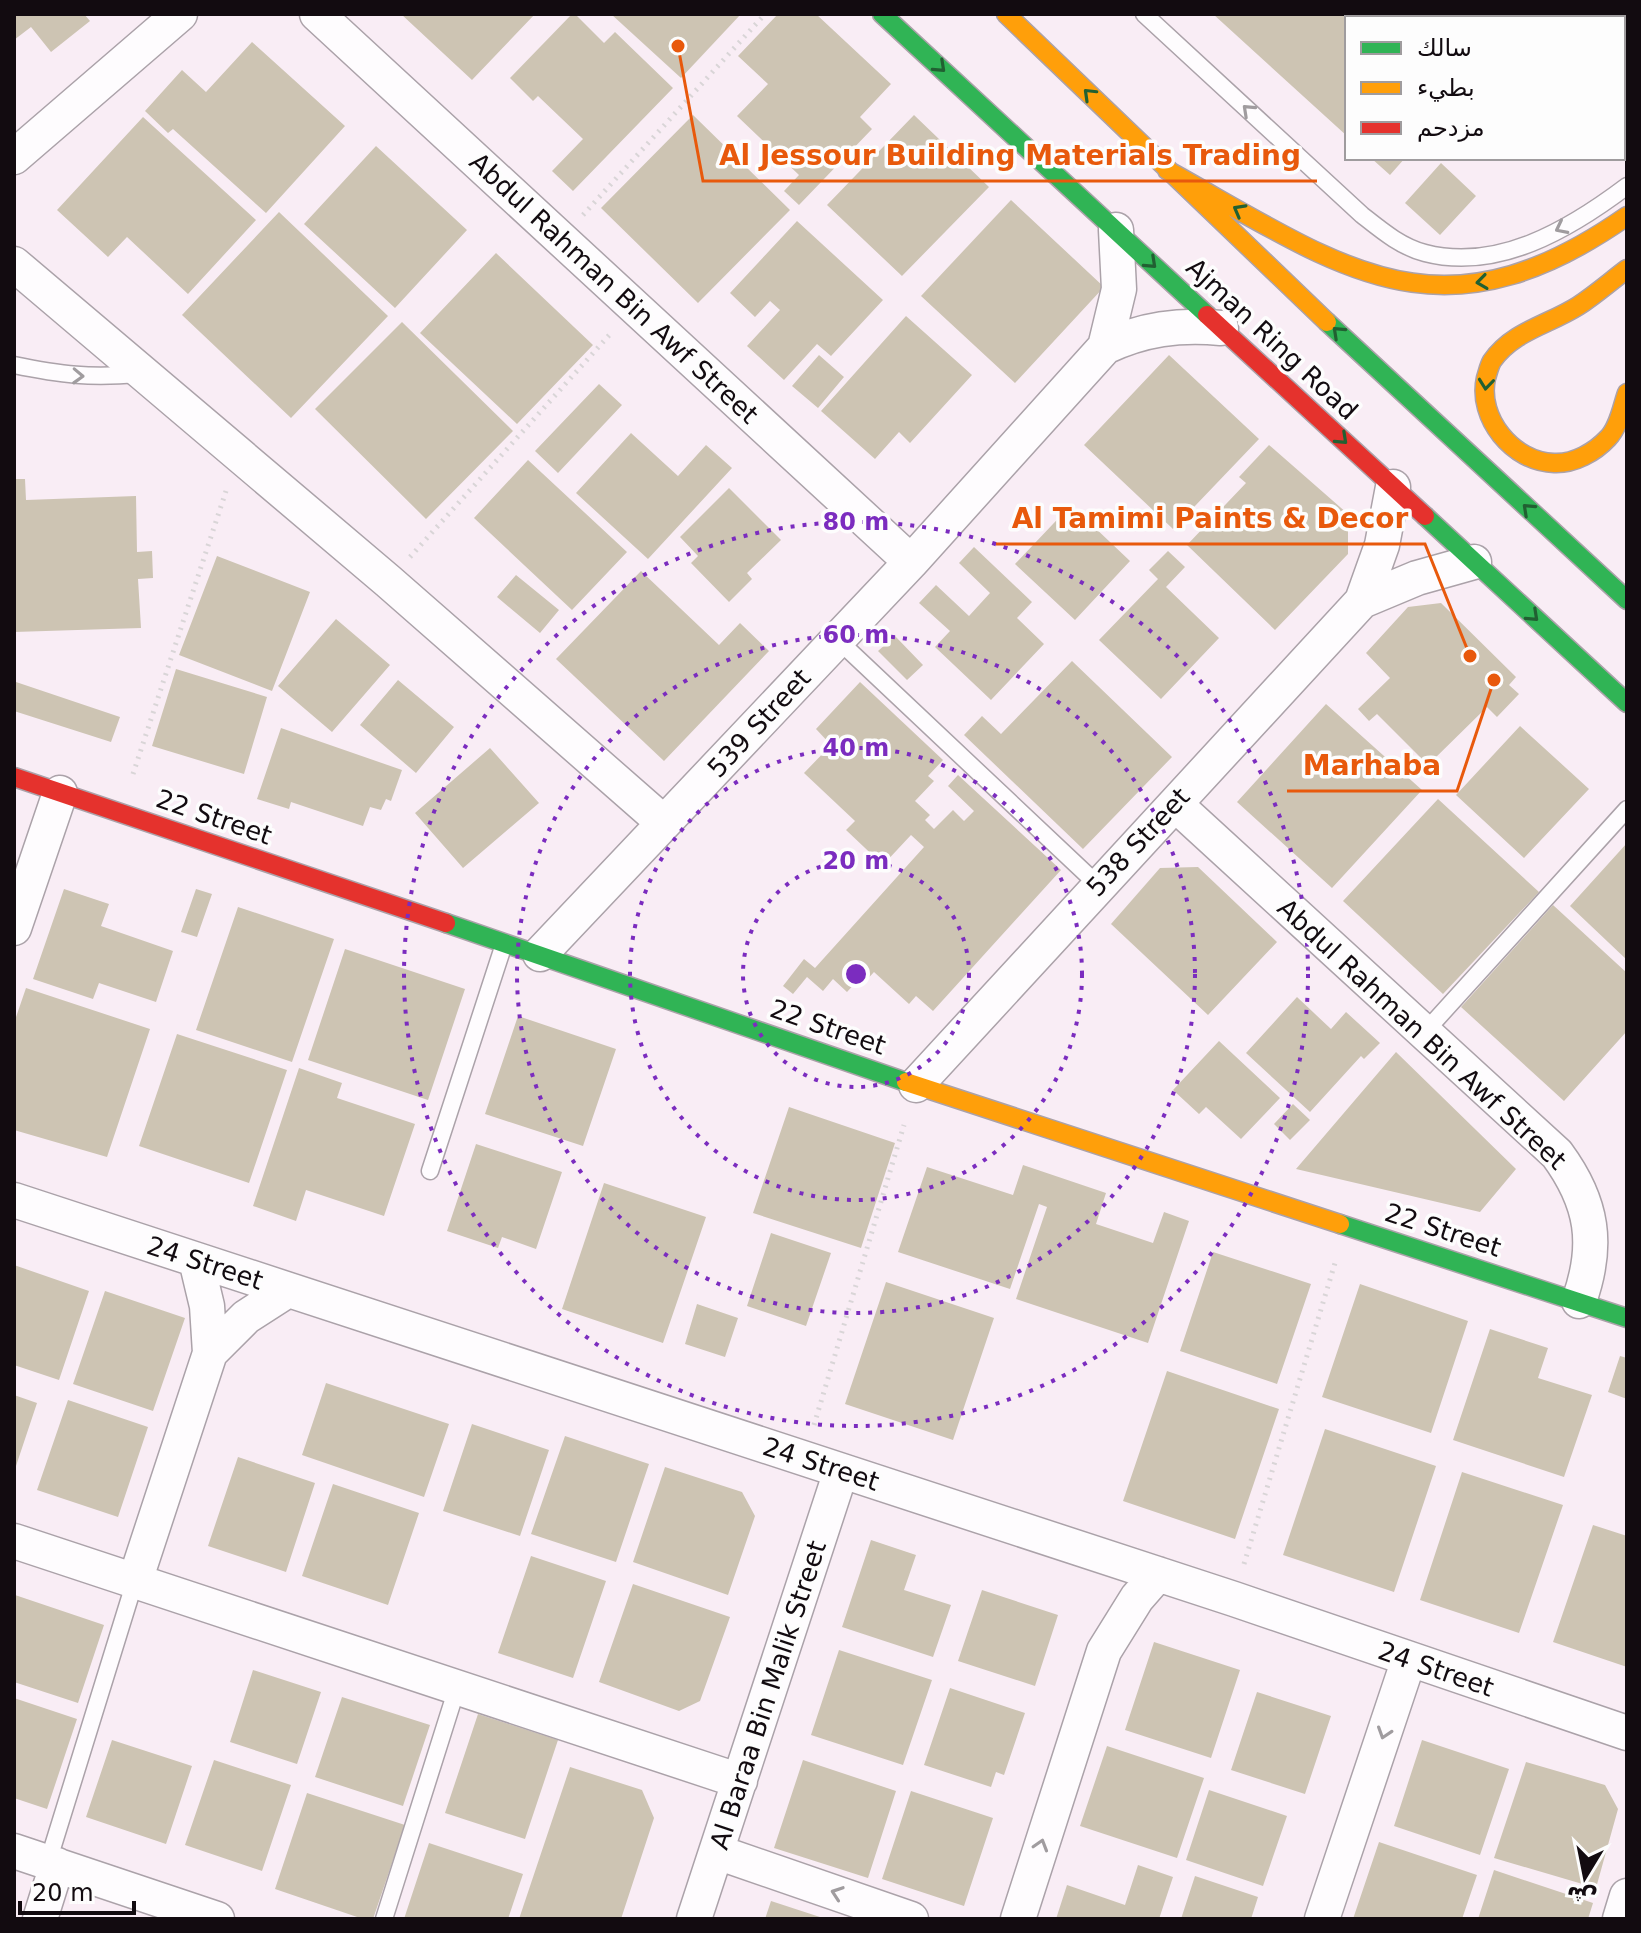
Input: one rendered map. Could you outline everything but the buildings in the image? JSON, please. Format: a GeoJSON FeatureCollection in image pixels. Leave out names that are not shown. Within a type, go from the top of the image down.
{"type":"FeatureCollection","features":[{"type":"Feature","properties":{"kind":"main road","name":"Ajman Ring Road"},"geometry":{"type":"LineString","coordinates":[[882,14],[1627,703]]}},
{"type":"Feature","properties":{"kind":"main road","name":"Ajman Ring Road"},"geometry":{"type":"LineString","coordinates":[[1006,14],[1312,308],[1627,600]]}},
{"type":"Feature","properties":{"kind":"main road"},"geometry":{"type":"LineString","coordinates":[[1167,170],[1317,253],[1355,270],[1395,281],[1437,285],[1479,284],[1520,275],[1559,261],[1627,216]]}},
{"type":"Feature","properties":{"kind":"main road"},"geometry":{"type":"LineString","coordinates":[[1627,269],[1578,306],[1501,346],[1488,369],[1484,394],[1490,420],[1504,442],[1521,454],[1539,461],[1559,462],[1578,459],[1596,450],[1610,436],[1627,393]]}},
{"type":"Feature","properties":{"kind":"main road","name":"22 Street"},"geometry":{"type":"LineString","coordinates":[[14,777],[540,954],[916,1085],[1627,1318]]}},
{"type":"Feature","properties":{"kind":"street"},"geometry":{"type":"LineString","coordinates":[[14,157],[180,14]]}},
{"type":"Feature","properties":{"kind":"street","name":"Abdul Rahman Bin Awf Street"},"geometry":{"type":"LineString","coordinates":[[317,14],[911,562]]}},
{"type":"Feature","properties":{"kind":"street","name":"539 Street"},"geometry":{"type":"LineString","coordinates":[[1105,347],[1119,289],[1116,230]]}},
{"type":"Feature","properties":{"kind":"street"},"geometry":{"type":"LineString","coordinates":[[14,264],[388,581],[664,823]]}},
{"type":"Feature","properties":{"kind":"street","name":"539 Street"},"geometry":{"type":"LineString","coordinates":[[540,954],[911,562],[1105,347],[1127,336],[1173,326],[1221,328]]}},
{"type":"Feature","properties":{"kind":"street","name":"538 Street"},"geometry":{"type":"LineString","coordinates":[[916,1085],[1362,601],[1382,545],[1393,487]]}},
{"type":"Feature","properties":{"kind":"street","name":"538 Street"},"geometry":{"type":"LineString","coordinates":[[1362,601],[1417,578],[1474,562]]}},
{"type":"Feature","properties":{"kind":"street"},"geometry":{"type":"LineString","coordinates":[[14,928],[60,793]]}},
{"type":"Feature","properties":{"kind":"street","name":"Abdul Rahman Bin Awf Street"},"geometry":{"type":"LineString","coordinates":[[1175,804],[1557,1154],[1572,1176],[1587,1212],[1592,1251],[1588,1277],[1579,1301]]}},
{"type":"Feature","properties":{"kind":"street","name":"24 Street"},"geometry":{"type":"LineString","coordinates":[[14,1200],[1234,1599],[1627,1733]]}},
{"type":"Feature","properties":{"kind":"street"},"geometry":{"type":"LineString","coordinates":[[135,1581],[210,1353],[207,1306],[196,1260]]}},
{"type":"Feature","properties":{"kind":"street"},"geometry":{"type":"LineString","coordinates":[[210,1353],[246,1317],[288,1290]]}},
{"type":"Feature","properties":{"kind":"street","name":"Al Baraa Bin Malik Street"},"geometry":{"type":"LineString","coordinates":[[694,1919],[841,1471]]}},
{"type":"Feature","properties":{"kind":"street"},"geometry":{"type":"LineString","coordinates":[[14,1541],[740,1781]]}},
{"type":"Feature","properties":{"kind":"street"},"geometry":{"type":"LineString","coordinates":[[1018,1919],[1104,1651],[1137,1598],[1158,1574]]}},
{"type":"Feature","properties":{"kind":"street"},"geometry":{"type":"LineString","coordinates":[[1322,1919],[1409,1659]]}},
{"type":"Feature","properties":{"kind":"street"},"geometry":{"type":"LineString","coordinates":[[14,1851],[217,1919]]}},
{"type":"Feature","properties":{"kind":"street"},"geometry":{"type":"LineString","coordinates":[[717,1852],[911,1919]]}},
{"type":"Feature","properties":{"kind":"street"},"geometry":{"type":"LineString","coordinates":[[40,1919],[52,1864]]}},
{"type":"Feature","properties":{"kind":"street"},"geometry":{"type":"LineString","coordinates":[[1620,1919],[1627,1896]]}},
{"type":"Feature","properties":{"kind":"lane"},"geometry":{"type":"LineString","coordinates":[[1144,14],[1362,215],[1390,237],[1422,252],[1457,258],[1493,256],[1526,245],[1569,224],[1627,186]]}},
{"type":"Feature","properties":{"kind":"lane"},"geometry":{"type":"LineString","coordinates":[[14,365],[65,376],[101,377],[142,373]]}},
{"type":"Feature","properties":{"kind":"lane"},"geometry":{"type":"LineString","coordinates":[[838,640],[1098,885]]}},
{"type":"Feature","properties":{"kind":"lane"},"geometry":{"type":"LineString","coordinates":[[1423,1034],[1627,809]]}},
{"type":"Feature","properties":{"kind":"lane"},"geometry":{"type":"LineString","coordinates":[[430,1171],[504,942]]}},
{"type":"Feature","properties":{"kind":"lane"},"geometry":{"type":"LineString","coordinates":[[52,1864],[135,1581]]}},
{"type":"Feature","properties":{"kind":"lane"},"geometry":{"type":"LineString","coordinates":[[384,1919],[457,1688]]}},
{"type":"Feature","properties":{"kind":"path"},"geometry":{"type":"LineString","coordinates":[[561,239],[765,14]]}},
{"type":"Feature","properties":{"kind":"path"},"geometry":{"type":"LineString","coordinates":[[388,581],[635,307]]}},
{"type":"Feature","properties":{"kind":"path"},"geometry":{"type":"LineString","coordinates":[[121,813],[237,456]]}},
{"type":"Feature","properties":{"kind":"path"},"geometry":{"type":"LineString","coordinates":[[804,1458],[916,1085]]}},
{"type":"Feature","properties":{"kind":"path"},"geometry":{"type":"LineString","coordinates":[[1234,1599],[1346,1226]]}},
{"type":"Feature","properties":{"kind":"traffic: fast"},"geometry":{"type":"LineString","coordinates":[[882,14],[1207,315]]}},
{"type":"Feature","properties":{"kind":"traffic: fast"},"geometry":{"type":"LineString","coordinates":[[1327,322],[1627,600]]}},
{"type":"Feature","properties":{"kind":"traffic: fast"},"geometry":{"type":"LineString","coordinates":[[1425,516],[1627,703]]}},
{"type":"Feature","properties":{"kind":"traffic: fast"},"geometry":{"type":"LineString","coordinates":[[446,923],[906,1082]]}},
{"type":"Feature","properties":{"kind":"traffic: fast"},"geometry":{"type":"LineString","coordinates":[[1340,1224],[1627,1318]]}},
{"type":"Feature","properties":{"kind":"traffic: slow"},"geometry":{"type":"LineString","coordinates":[[1006,14],[1327,322]]}},
{"type":"Feature","properties":{"kind":"traffic: slow"},"geometry":{"type":"LineString","coordinates":[[1167,170],[1286,237],[1340,262],[1392,279],[1445,285],[1500,278],[1560,256],[1627,216]]}},
{"type":"Feature","properties":{"kind":"traffic: slow"},"geometry":{"type":"LineString","coordinates":[[1627,269],[1567,313],[1510,342],[1491,363],[1485,393],[1487,408],[1501,435],[1525,455],[1554,463],[1576,459],[1603,443],[1615,428],[1627,393]]}},
{"type":"Feature","properties":{"kind":"traffic: slow"},"geometry":{"type":"LineString","coordinates":[[906,1082],[1340,1224]]}},
{"type":"Feature","properties":{"kind":"traffic: jam"},"geometry":{"type":"LineString","coordinates":[[1207,315],[1425,516]]}},
{"type":"Feature","properties":{"kind":"traffic: jam"},"geometry":{"type":"LineString","coordinates":[[14,777],[446,923]]}},
{"type":"Feature","properties":{"kind":"place","name":"Al Jessour Building Materials Trading"},"geometry":{"type":"Point","coordinates":[678,46]}},
{"type":"Feature","properties":{"kind":"place","name":"Al Tamimi Paints & Decor"},"geometry":{"type":"Point","coordinates":[1470,656]}},
{"type":"Feature","properties":{"kind":"place","name":"Marhaba"},"geometry":{"type":"Point","coordinates":[1494,680]}}]}
